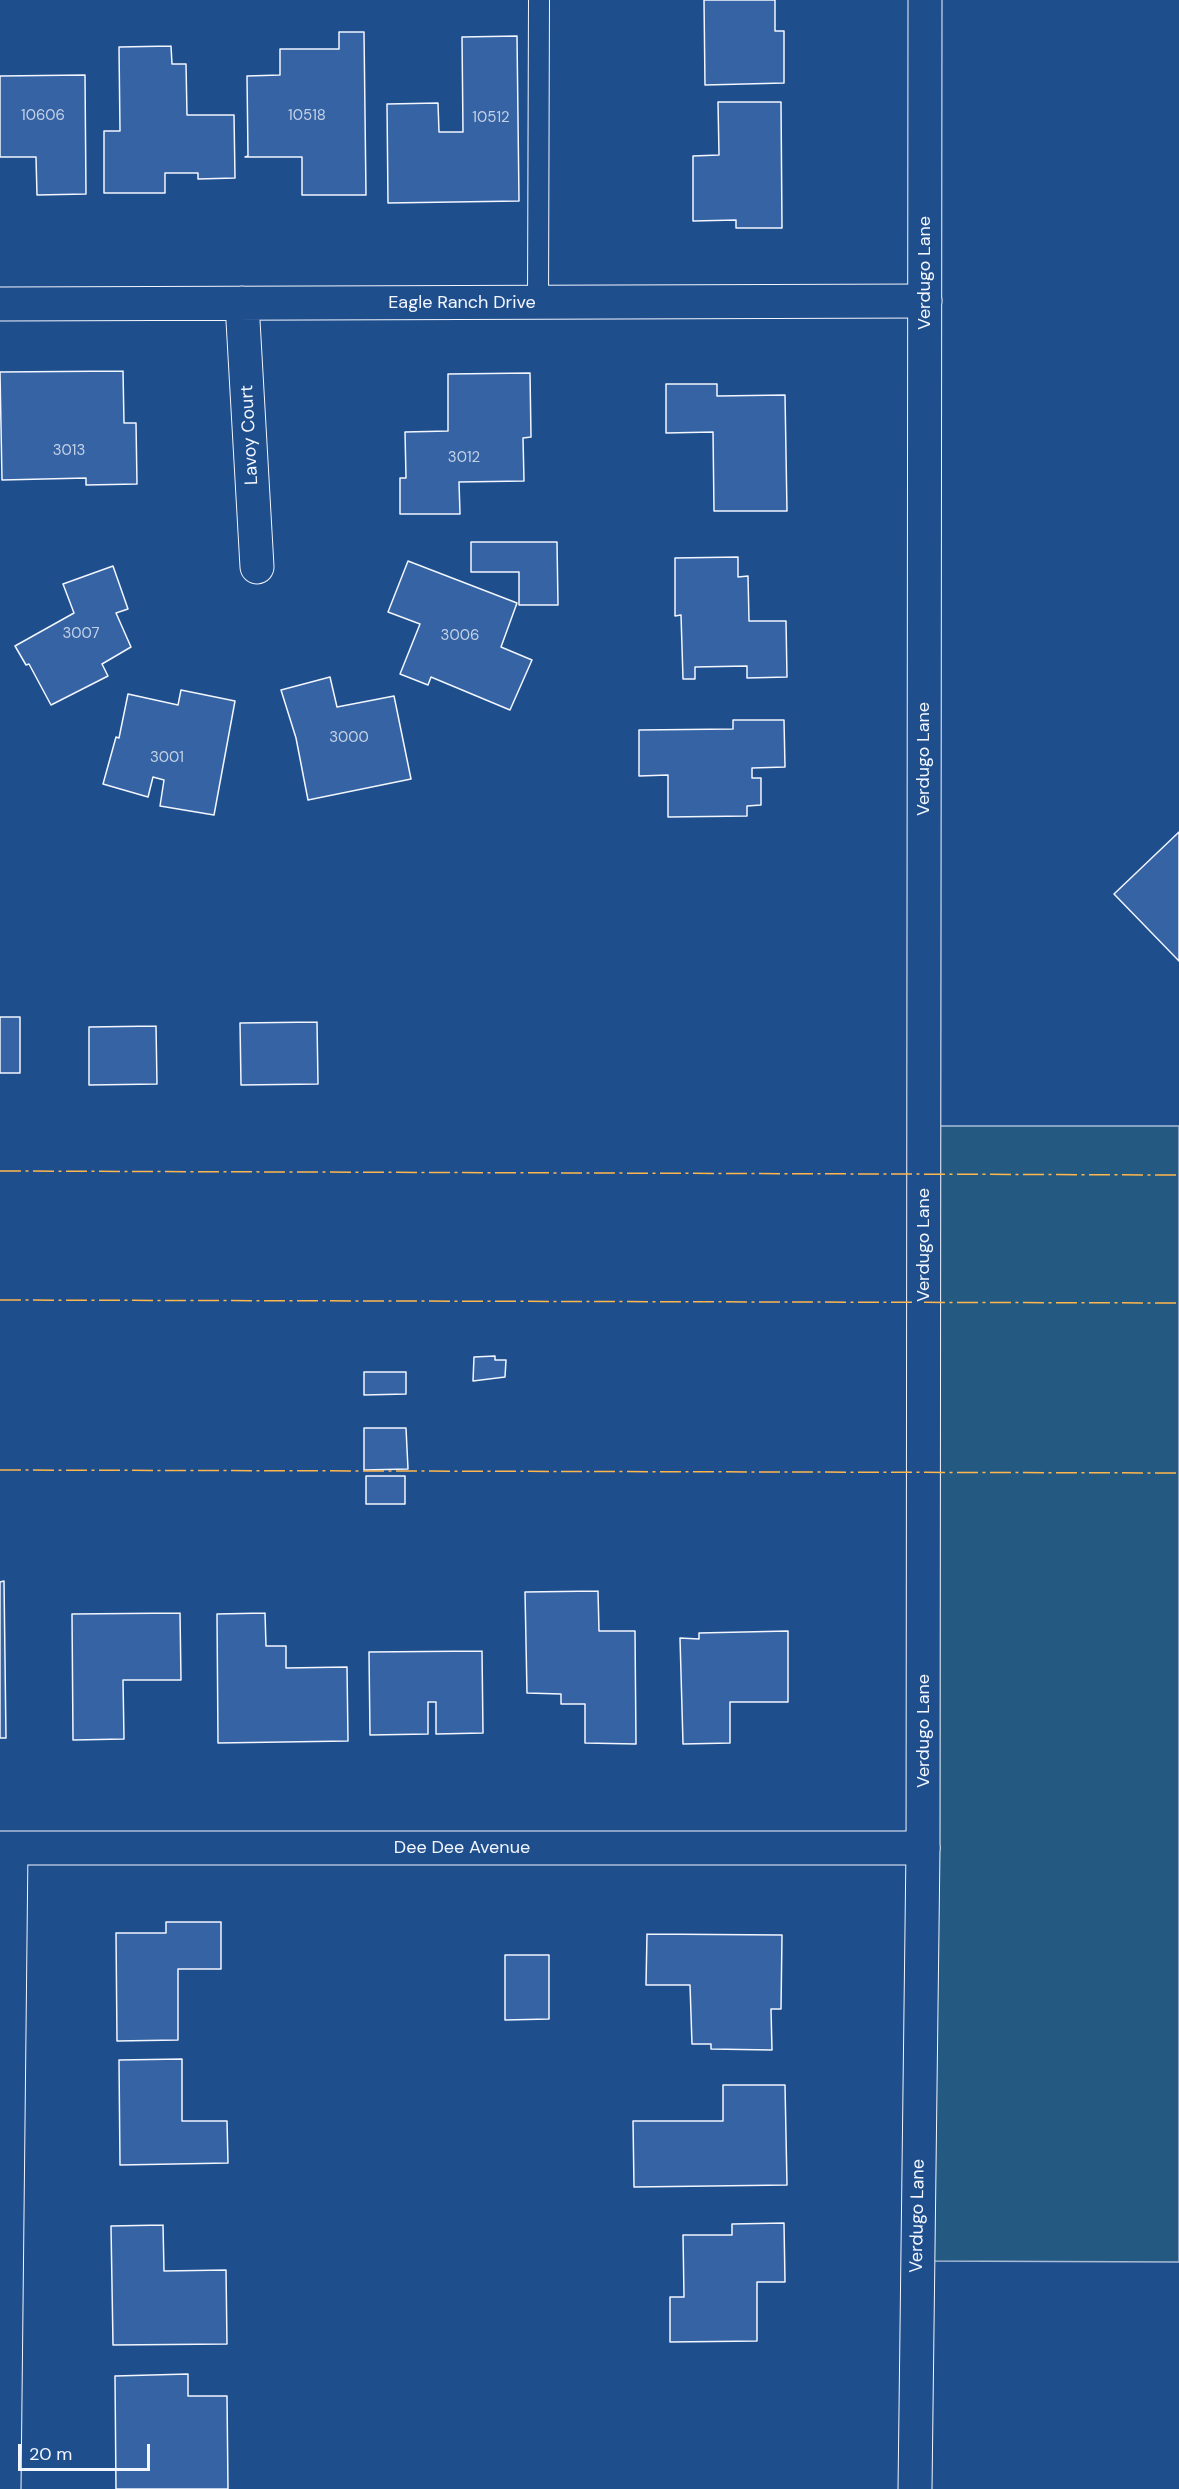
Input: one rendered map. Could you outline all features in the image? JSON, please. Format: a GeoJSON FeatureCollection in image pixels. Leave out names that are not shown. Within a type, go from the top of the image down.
{"type":"FeatureCollection","features":[{"type":"Feature","properties":{"kind":"street","name":"Verdugo Lane"},"geometry":{"type":"LineString","coordinates":[[915,2489],[924,1848],[925,0]]}},
{"type":"Feature","properties":{"kind":"street","name":"Eagle Ranch Drive"},"geometry":{"type":"LineString","coordinates":[[0,304],[925,301]]}},
{"type":"Feature","properties":{"kind":"street","name":"Lavoy Court"},"geometry":{"type":"LineString","coordinates":[[242,303],[257,567]]}},
{"type":"Feature","properties":{"kind":"street","name":"Dee Dee Avenue"},"geometry":{"type":"LineString","coordinates":[[5,1848],[924,1848]]}},
{"type":"Feature","properties":{"kind":"street"},"geometry":{"type":"LineString","coordinates":[[4,2489],[5,1848]]}},
{"type":"Feature","properties":{"kind":"lane"},"geometry":{"type":"LineString","coordinates":[[538,302],[539,0]]}},
{"type":"Feature","properties":{"kind":"shaded area"},"geometry":{"type":"Polygon","coordinates":[[[926,1126],[1179,1126],[1179,2262],[926,2261],[926,1126]]]}},
{"type":"Feature","properties":{"kind":"building"},"geometry":{"type":"Polygon","coordinates":[[[704,0],[775,0],[775,31],[784,31],[784,83],[705,85],[704,0]]]}},
{"type":"Feature","properties":{"kind":"building"},"geometry":{"type":"Polygon","coordinates":[[[339,32],[364,32],[366,195],[302,195],[302,157],[245,157],[248,156],[247,76],[280,75],[280,49],[339,49],[339,32]]]}},
{"type":"Feature","properties":{"kind":"building"},"geometry":{"type":"Polygon","coordinates":[[[517,36],[519,201],[388,203],[387,104],[438,103],[439,132],[463,132],[462,37],[517,36]]]}},
{"type":"Feature","properties":{"kind":"building"},"geometry":{"type":"Polygon","coordinates":[[[171,46],[172,64],[186,64],[187,115],[234,115],[235,178],[198,179],[198,173],[165,173],[165,193],[104,193],[104,131],[120,131],[119,47],[171,46]]]}},
{"type":"Feature","properties":{"kind":"building"},"geometry":{"type":"Polygon","coordinates":[[[85,75],[86,194],[37,195],[36,157],[0,157],[0,76],[85,75]]]}},
{"type":"Feature","properties":{"kind":"building"},"geometry":{"type":"Polygon","coordinates":[[[718,102],[781,102],[782,228],[736,228],[736,220],[693,221],[693,156],[719,155],[718,102]]]}},
{"type":"Feature","properties":{"kind":"building"},"geometry":{"type":"Polygon","coordinates":[[[123,371],[124,423],[136,423],[137,484],[86,485],[86,478],[2,480],[0,372],[123,371]]]}},
{"type":"Feature","properties":{"kind":"building"},"geometry":{"type":"Polygon","coordinates":[[[530,373],[531,437],[523,438],[524,481],[459,482],[460,514],[400,514],[400,478],[406,478],[405,432],[448,431],[448,374],[530,373]]]}},
{"type":"Feature","properties":{"kind":"building"},"geometry":{"type":"Polygon","coordinates":[[[666,384],[717,384],[717,396],[785,395],[787,511],[714,511],[713,432],[666,433],[666,384]]]}},
{"type":"Feature","properties":{"kind":"building"},"geometry":{"type":"Polygon","coordinates":[[[471,542],[557,542],[558,605],[519,605],[519,572],[471,572],[471,542]]]}},
{"type":"Feature","properties":{"kind":"building"},"geometry":{"type":"Polygon","coordinates":[[[738,557],[738,577],[748,576],[749,621],[786,621],[787,677],[747,678],[747,666],[695,667],[695,679],[683,679],[681,615],[675,616],[675,558],[738,557]]]}},
{"type":"Feature","properties":{"kind":"building"},"geometry":{"type":"Polygon","coordinates":[[[408,561],[517,603],[501,647],[532,660],[510,710],[431,677],[428,685],[400,674],[420,624],[388,612],[408,561]]]}},
{"type":"Feature","properties":{"kind":"building"},"geometry":{"type":"Polygon","coordinates":[[[113,566],[128,609],[116,613],[131,647],[102,664],[108,676],[51,705],[29,664],[26,665],[15,646],[74,613],[63,584],[113,566]]]}},
{"type":"Feature","properties":{"kind":"building"},"geometry":{"type":"Polygon","coordinates":[[[330,677],[337,707],[394,696],[411,779],[308,800],[296,738],[281,690],[330,677]]]}},
{"type":"Feature","properties":{"kind":"building"},"geometry":{"type":"Polygon","coordinates":[[[181,690],[235,701],[214,815],[160,806],[164,780],[153,777],[148,797],[103,784],[116,737],[119,738],[128,694],[178,705],[181,690]]]}},
{"type":"Feature","properties":{"kind":"building"},"geometry":{"type":"Polygon","coordinates":[[[733,720],[784,720],[785,767],[752,768],[752,778],[761,778],[761,805],[747,806],[747,816],[668,817],[668,775],[639,776],[639,730],[733,729],[733,720]]]}},
{"type":"Feature","properties":{"kind":"building"},"geometry":{"type":"Polygon","coordinates":[[[1179,832],[1179,961],[1114,894],[1179,832]]]}},
{"type":"Feature","properties":{"kind":"building"},"geometry":{"type":"Polygon","coordinates":[[[0,1017],[20,1017],[20,1073],[0,1073],[0,1017]]]}},
{"type":"Feature","properties":{"kind":"building"},"geometry":{"type":"Polygon","coordinates":[[[317,1022],[318,1084],[241,1085],[240,1023],[317,1022]]]}},
{"type":"Feature","properties":{"kind":"building"},"geometry":{"type":"Polygon","coordinates":[[[156,1026],[157,1084],[89,1085],[89,1027],[156,1026]]]}},
{"type":"Feature","properties":{"kind":"building"},"geometry":{"type":"Polygon","coordinates":[[[495,1356],[495,1360],[506,1360],[505,1377],[473,1381],[474,1357],[495,1356]]]}},
{"type":"Feature","properties":{"kind":"building"},"geometry":{"type":"Polygon","coordinates":[[[364,1372],[406,1372],[406,1394],[364,1395],[364,1372]]]}},
{"type":"Feature","properties":{"kind":"building"},"geometry":{"type":"Polygon","coordinates":[[[364,1428],[406,1428],[408,1469],[364,1470],[364,1428]]]}},
{"type":"Feature","properties":{"kind":"building"},"geometry":{"type":"Polygon","coordinates":[[[366,1476],[405,1476],[405,1504],[366,1504],[366,1476]]]}},
{"type":"Feature","properties":{"kind":"building"},"geometry":{"type":"Polygon","coordinates":[[[4,1581],[6,1738],[0,1738],[0,1582],[4,1581]]]}},
{"type":"Feature","properties":{"kind":"building"},"geometry":{"type":"Polygon","coordinates":[[[598,1591],[599,1631],[635,1631],[636,1744],[585,1743],[585,1704],[561,1704],[561,1694],[527,1693],[525,1592],[598,1591]]]}},
{"type":"Feature","properties":{"kind":"building"},"geometry":{"type":"Polygon","coordinates":[[[180,1613],[181,1680],[123,1680],[124,1739],[73,1740],[72,1614],[180,1613]]]}},
{"type":"Feature","properties":{"kind":"building"},"geometry":{"type":"Polygon","coordinates":[[[265,1613],[266,1646],[286,1646],[286,1668],[347,1667],[348,1741],[218,1743],[217,1614],[265,1613]]]}},
{"type":"Feature","properties":{"kind":"building"},"geometry":{"type":"Polygon","coordinates":[[[788,1631],[788,1702],[730,1702],[730,1743],[683,1744],[680,1638],[699,1639],[699,1633],[788,1631]]]}},
{"type":"Feature","properties":{"kind":"building"},"geometry":{"type":"Polygon","coordinates":[[[482,1651],[483,1733],[436,1734],[436,1702],[428,1702],[428,1734],[370,1735],[369,1652],[482,1651]]]}},
{"type":"Feature","properties":{"kind":"building"},"geometry":{"type":"Polygon","coordinates":[[[166,1922],[221,1922],[221,1969],[178,1969],[178,2040],[117,2041],[116,1933],[166,1933],[166,1922]]]}},
{"type":"Feature","properties":{"kind":"building"},"geometry":{"type":"Polygon","coordinates":[[[647,1934],[782,1935],[781,2009],[771,2009],[772,2050],[711,2049],[711,2044],[692,2044],[690,1985],[646,1985],[647,1934]]]}},
{"type":"Feature","properties":{"kind":"building"},"geometry":{"type":"Polygon","coordinates":[[[505,1955],[549,1955],[549,2019],[505,2020],[505,1955]]]}},
{"type":"Feature","properties":{"kind":"building"},"geometry":{"type":"Polygon","coordinates":[[[182,2059],[182,2121],[227,2121],[228,2163],[120,2165],[119,2060],[182,2059]]]}},
{"type":"Feature","properties":{"kind":"building"},"geometry":{"type":"Polygon","coordinates":[[[723,2085],[785,2085],[787,2185],[634,2187],[633,2121],[723,2121],[723,2085]]]}},
{"type":"Feature","properties":{"kind":"building"},"geometry":{"type":"Polygon","coordinates":[[[784,2223],[785,2282],[757,2282],[757,2341],[670,2342],[670,2297],[684,2297],[683,2235],[732,2235],[732,2224],[784,2223]]]}},
{"type":"Feature","properties":{"kind":"building"},"geometry":{"type":"Polygon","coordinates":[[[163,2225],[164,2271],[226,2270],[227,2344],[113,2345],[111,2226],[163,2225]]]}},
{"type":"Feature","properties":{"kind":"building"},"geometry":{"type":"Polygon","coordinates":[[[188,2374],[188,2396],[227,2396],[228,2489],[116,2489],[115,2376],[188,2374]]]}},
{"type":"Feature","properties":{"kind":"power"},"geometry":{"type":"LineString","coordinates":[[0,1171],[1179,1175]]}},
{"type":"Feature","properties":{"kind":"power"},"geometry":{"type":"LineString","coordinates":[[0,1300],[1179,1303]]}},
{"type":"Feature","properties":{"kind":"power"},"geometry":{"type":"LineString","coordinates":[[0,1470],[1179,1473]]}}]}
